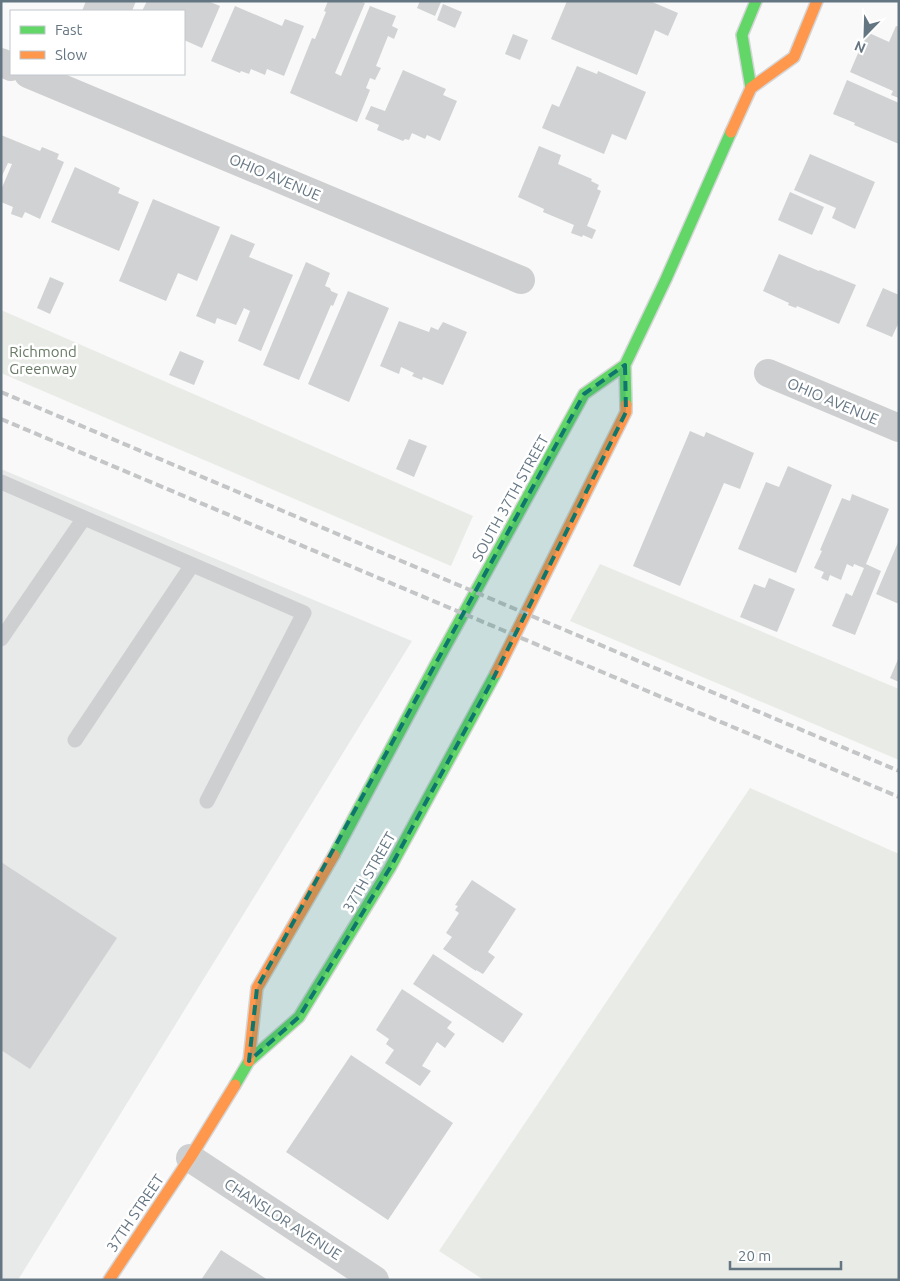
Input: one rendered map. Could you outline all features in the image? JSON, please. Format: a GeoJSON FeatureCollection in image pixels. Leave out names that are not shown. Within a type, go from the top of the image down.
{"type":"FeatureCollection","features":[{"type":"Feature","properties":{"kind":"street"},"geometry":{"type":"LineString","coordinates":[[756,1],[742,34],[751,88],[794,57],[817,1]]}},
{"type":"Feature","properties":{"kind":"street","name":"OHIO AVENUE"},"geometry":{"type":"LineString","coordinates":[[30,75],[522,280]]}},
{"type":"Feature","properties":{"kind":"street","name":"SOUTH 37TH STREET"},"geometry":{"type":"LineString","coordinates":[[492,680],[626,412],[625,365],[670,270],[751,88]]}},
{"type":"Feature","properties":{"kind":"street","name":"SOUTH 37TH STREET"},"geometry":{"type":"LineString","coordinates":[[438,660],[584,394],[625,365]]}},
{"type":"Feature","properties":{"kind":"street","name":"OHIO AVENUE"},"geometry":{"type":"LineString","coordinates":[[768,373],[899,428]]}},
{"type":"Feature","properties":{"kind":"street","name":"37TH STREET"},"geometry":{"type":"LineString","coordinates":[[249,1061],[257,988],[333,857],[438,660]]}},
{"type":"Feature","properties":{"kind":"street","name":"37TH STREET"},"geometry":{"type":"LineString","coordinates":[[109,1280],[190,1158],[249,1061],[300,1017],[390,868],[492,680]]}},
{"type":"Feature","properties":{"kind":"street","name":"CHANSLOR AVENUE"},"geometry":{"type":"LineString","coordinates":[[190,1158],[375,1280]]}},
{"type":"Feature","properties":{"kind":"lane"},"geometry":{"type":"LineString","coordinates":[[1,482],[304,614],[207,801]]}},
{"type":"Feature","properties":{"kind":"lane"},"geometry":{"type":"LineString","coordinates":[[1,639],[84,518]]}},
{"type":"Feature","properties":{"kind":"lane"},"geometry":{"type":"LineString","coordinates":[[74,740],[192,565]]}},
{"type":"Feature","properties":{"kind":"highlighted area"},"geometry":{"type":"Polygon","coordinates":[[[625,365],[626,412],[492,681],[390,868],[299,1017],[249,1061],[257,988],[584,394],[625,365]]]}},
{"type":"Feature","properties":{"kind":"shaded area"},"geometry":{"type":"Polygon","coordinates":[[[1,469],[412,641],[18,1280],[1,1280],[1,469]]]}},
{"type":"Feature","properties":{"kind":"green space","name":"Richmond Greenway"},"geometry":{"type":"Polygon","coordinates":[[[1,310],[473,516],[451,566],[1,373],[1,310]]]}},
{"type":"Feature","properties":{"kind":"green space"},"geometry":{"type":"Polygon","coordinates":[[[600,564],[899,689],[899,760],[570,621],[600,564]]]}},
{"type":"Feature","properties":{"kind":"green space"},"geometry":{"type":"Polygon","coordinates":[[[750,788],[899,854],[899,1280],[484,1280],[439,1251],[750,788]]]}},
{"type":"Feature","properties":{"kind":"building"},"geometry":{"type":"Polygon","coordinates":[[[86,1],[136,1],[132,10],[82,10],[86,1]]]}},
{"type":"Feature","properties":{"kind":"building"},"geometry":{"type":"Polygon","coordinates":[[[147,1],[208,1],[220,6],[202,48],[185,40],[185,10],[142,10],[147,1]]]}},
{"type":"Feature","properties":{"kind":"building"},"geometry":{"type":"Polygon","coordinates":[[[328,1],[360,1],[365,3],[335,73],[341,76],[370,6],[396,16],[392,26],[398,29],[394,39],[388,36],[376,66],[381,68],[375,80],[370,78],[366,88],[370,90],[357,122],[290,93],[312,38],[315,39],[326,12],[324,11],[328,1]]]}},
{"type":"Feature","properties":{"kind":"building"},"geometry":{"type":"Polygon","coordinates":[[[420,1],[441,2],[435,16],[417,8],[420,1]]]}},
{"type":"Feature","properties":{"kind":"building"},"geometry":{"type":"Polygon","coordinates":[[[567,1],[650,1],[678,13],[668,36],[655,30],[637,75],[551,39],[567,1]]]}},
{"type":"Feature","properties":{"kind":"building"},"geometry":{"type":"Polygon","coordinates":[[[443,4],[462,12],[455,28],[437,20],[443,4]]]}},
{"type":"Feature","properties":{"kind":"building"},"geometry":{"type":"Polygon","coordinates":[[[235,6],[282,26],[285,19],[304,26],[284,76],[267,69],[265,75],[251,69],[249,74],[241,71],[240,73],[211,61],[235,6]]]}},
{"type":"Feature","properties":{"kind":"building"},"geometry":{"type":"Polygon","coordinates":[[[896,26],[899,27],[899,98],[891,95],[893,91],[850,72],[867,32],[889,42],[896,26]]]}},
{"type":"Feature","properties":{"kind":"building"},"geometry":{"type":"Polygon","coordinates":[[[513,34],[528,40],[520,60],[505,54],[513,34]]]}},
{"type":"Feature","properties":{"kind":"building"},"geometry":{"type":"Polygon","coordinates":[[[577,66],[597,74],[598,71],[646,92],[626,140],[612,134],[604,154],[542,128],[552,104],[559,107],[577,66]]]}},
{"type":"Feature","properties":{"kind":"building"},"geometry":{"type":"Polygon","coordinates":[[[403,70],[446,89],[443,95],[457,101],[440,141],[427,135],[425,139],[412,133],[409,140],[405,139],[403,141],[377,130],[379,125],[365,119],[371,106],[385,111],[403,70]]]}},
{"type":"Feature","properties":{"kind":"building"},"geometry":{"type":"Polygon","coordinates":[[[847,80],[899,103],[899,144],[833,114],[847,80]]]}},
{"type":"Feature","properties":{"kind":"building"},"geometry":{"type":"Polygon","coordinates":[[[1,135],[40,151],[42,147],[59,154],[57,159],[64,162],[40,219],[25,212],[22,218],[11,214],[13,207],[1,202],[1,190],[12,164],[8,163],[1,178],[1,135]]]}},
{"type":"Feature","properties":{"kind":"building"},"geometry":{"type":"Polygon","coordinates":[[[539,146],[561,155],[558,164],[592,179],[591,181],[599,185],[597,189],[601,191],[587,226],[596,230],[592,239],[571,233],[574,225],[543,212],[544,209],[518,197],[539,146]]]}},
{"type":"Feature","properties":{"kind":"building"},"geometry":{"type":"Polygon","coordinates":[[[810,154],[875,182],[855,229],[832,218],[836,208],[794,190],[810,154]]]}},
{"type":"Feature","properties":{"kind":"building"},"geometry":{"type":"Polygon","coordinates":[[[75,167],[120,188],[118,193],[139,202],[119,251],[51,222],[75,167]]]}},
{"type":"Feature","properties":{"kind":"building"},"geometry":{"type":"Polygon","coordinates":[[[790,192],[824,207],[812,235],[778,220],[790,192]]]}},
{"type":"Feature","properties":{"kind":"building"},"geometry":{"type":"Polygon","coordinates":[[[153,199],[220,227],[197,281],[178,273],[166,301],[119,281],[153,199]]]}},
{"type":"Feature","properties":{"kind":"building"},"geometry":{"type":"Polygon","coordinates":[[[231,234],[255,244],[249,257],[293,275],[261,351],[238,341],[250,311],[244,308],[236,325],[217,318],[215,324],[196,316],[231,234]]]}},
{"type":"Feature","properties":{"kind":"building"},"geometry":{"type":"Polygon","coordinates":[[[779,254],[856,285],[839,324],[797,306],[796,308],[788,305],[789,303],[763,291],[779,254]]]}},
{"type":"Feature","properties":{"kind":"building"},"geometry":{"type":"Polygon","coordinates":[[[306,262],[330,273],[325,286],[338,294],[333,306],[331,305],[299,380],[263,365],[306,262]]]}},
{"type":"Feature","properties":{"kind":"building"},"geometry":{"type":"Polygon","coordinates":[[[50,277],[64,283],[50,314],[37,308],[50,277]]]}},
{"type":"Feature","properties":{"kind":"building"},"geometry":{"type":"Polygon","coordinates":[[[883,288],[899,295],[899,322],[892,337],[866,326],[883,288]]]}},
{"type":"Feature","properties":{"kind":"building"},"geometry":{"type":"Polygon","coordinates":[[[348,291],[389,308],[349,402],[308,384],[348,291]]]}},
{"type":"Feature","properties":{"kind":"building"},"geometry":{"type":"Polygon","coordinates":[[[399,321],[429,332],[431,327],[438,330],[443,322],[467,332],[443,385],[423,377],[422,380],[412,376],[414,373],[401,367],[399,374],[380,366],[399,321]]]}},
{"type":"Feature","properties":{"kind":"building"},"geometry":{"type":"Polygon","coordinates":[[[180,351],[204,361],[194,385],[169,375],[180,351]]]}},
{"type":"Feature","properties":{"kind":"building"},"geometry":{"type":"Polygon","coordinates":[[[690,431],[704,437],[706,432],[754,453],[740,489],[724,483],[680,586],[633,566],[690,431]]]}},
{"type":"Feature","properties":{"kind":"building"},"geometry":{"type":"Polygon","coordinates":[[[409,439],[427,446],[414,477],[396,469],[409,439]]]}},
{"type":"Feature","properties":{"kind":"building"},"geometry":{"type":"Polygon","coordinates":[[[788,466],[832,485],[796,573],[738,549],[766,482],[779,487],[788,466]]]}},
{"type":"Feature","properties":{"kind":"building"},"geometry":{"type":"Polygon","coordinates":[[[852,494],[889,509],[866,564],[881,571],[855,635],[832,626],[846,593],[852,596],[864,568],[854,564],[853,567],[847,564],[841,580],[830,575],[828,581],[821,578],[824,572],[814,568],[842,498],[850,501],[852,494]]]}},
{"type":"Feature","properties":{"kind":"building"},"geometry":{"type":"Polygon","coordinates":[[[899,540],[899,604],[876,594],[899,540]]]}},
{"type":"Feature","properties":{"kind":"building"},"geometry":{"type":"Polygon","coordinates":[[[769,578],[795,589],[777,632],[740,617],[754,584],[765,588],[769,578]]]}},
{"type":"Feature","properties":{"kind":"building"},"geometry":{"type":"Polygon","coordinates":[[[899,657],[899,682],[890,678],[899,657]]]}},
{"type":"Feature","properties":{"kind":"building"},"geometry":{"type":"Polygon","coordinates":[[[1,862],[117,938],[30,1069],[1,1050],[1,862]]]}},
{"type":"Feature","properties":{"kind":"building"},"geometry":{"type":"Polygon","coordinates":[[[472,880],[516,909],[488,952],[495,957],[483,974],[443,949],[452,937],[446,933],[459,913],[455,910],[458,906],[455,905],[472,880]]]}},
{"type":"Feature","properties":{"kind":"building"},"geometry":{"type":"Polygon","coordinates":[[[433,954],[523,1014],[503,1043],[413,984],[433,954]]]}},
{"type":"Feature","properties":{"kind":"building"},"geometry":{"type":"Polygon","coordinates":[[[402,989],[452,1022],[447,1028],[455,1034],[445,1048],[437,1042],[422,1066],[431,1071],[420,1086],[385,1063],[394,1050],[386,1044],[389,1039],[376,1030],[402,989]]]}},
{"type":"Feature","properties":{"kind":"building"},"geometry":{"type":"Polygon","coordinates":[[[351,1055],[453,1123],[388,1220],[286,1152],[351,1055]]]}},
{"type":"Feature","properties":{"kind":"building"},"geometry":{"type":"Polygon","coordinates":[[[221,1250],[268,1280],[201,1280],[221,1250]]]}},
{"type":"Feature","properties":{"kind":"railway"},"geometry":{"type":"LineString","coordinates":[[1,392],[899,771]]}},
{"type":"Feature","properties":{"kind":"railway"},"geometry":{"type":"LineString","coordinates":[[1,419],[899,797]]}},
{"type":"Feature","properties":{"kind":"traffic: fast"},"geometry":{"type":"LineString","coordinates":[[751,88],[742,35],[756,1]]}},
{"type":"Feature","properties":{"kind":"traffic: fast"},"geometry":{"type":"LineString","coordinates":[[626,405],[625,365],[666,279],[731,132]]}},
{"type":"Feature","properties":{"kind":"traffic: fast"},"geometry":{"type":"LineString","coordinates":[[334,855],[438,660],[584,394],[625,365]]}},
{"type":"Feature","properties":{"kind":"traffic: fast"},"geometry":{"type":"LineString","coordinates":[[235,1085],[249,1061],[299,1017],[390,868],[496,673]]}},
{"type":"Feature","properties":{"kind":"traffic: slow"},"geometry":{"type":"LineString","coordinates":[[731,132],[751,88],[794,57],[817,1]]}},
{"type":"Feature","properties":{"kind":"traffic: slow"},"geometry":{"type":"LineString","coordinates":[[496,673],[626,412],[626,405]]}},
{"type":"Feature","properties":{"kind":"traffic: slow"},"geometry":{"type":"LineString","coordinates":[[249,1061],[257,988],[334,855]]}},
{"type":"Feature","properties":{"kind":"traffic: slow"},"geometry":{"type":"LineString","coordinates":[[109,1280],[190,1158],[235,1085]]}}]}
